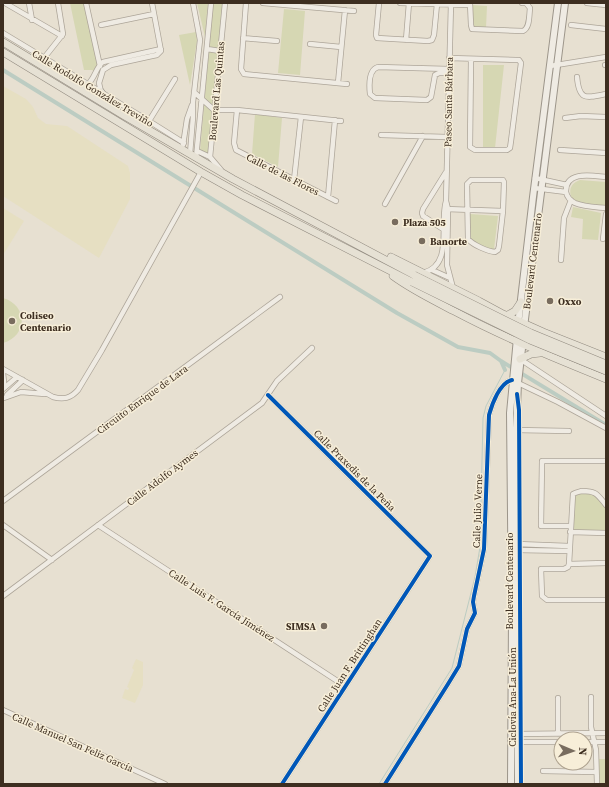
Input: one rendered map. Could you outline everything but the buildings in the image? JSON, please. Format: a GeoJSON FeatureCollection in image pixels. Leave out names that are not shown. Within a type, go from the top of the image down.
{"type":"FeatureCollection","features":[{"type":"Feature","properties":{"kind":"main road","name":"Boulevard Centenario"},"geometry":{"type":"LineString","coordinates":[[518,784],[517,734],[514,694],[510,427],[519,343],[543,179],[564,3]]}},
{"type":"Feature","properties":{"kind":"main road","name":"Boulevard Centenario"},"geometry":{"type":"LineString","coordinates":[[522,323],[521,302],[550,66],[564,3]]}},
{"type":"Feature","properties":{"kind":"main road"},"geometry":{"type":"LineString","coordinates":[[3,42],[123,115],[183,146],[190,154],[197,154],[224,174],[349,240],[413,278],[530,340],[606,371]]}},
{"type":"Feature","properties":{"kind":"main road"},"geometry":{"type":"LineString","coordinates":[[3,52],[201,172],[242,195],[380,266],[413,278],[531,333],[606,364]]}},
{"type":"Feature","properties":{"kind":"main road"},"geometry":{"type":"LineString","coordinates":[[66,81],[84,85],[88,84]]}},
{"type":"Feature","properties":{"kind":"main road"},"geometry":{"type":"LineString","coordinates":[[101,92],[104,97],[120,110],[123,115]]}},
{"type":"Feature","properties":{"kind":"main road"},"geometry":{"type":"LineString","coordinates":[[349,240],[423,273],[504,315],[606,357]]}},
{"type":"Feature","properties":{"kind":"main road"},"geometry":{"type":"LineString","coordinates":[[380,266],[414,290],[495,332],[540,353],[606,379]]}},
{"type":"Feature","properties":{"kind":"main road"},"geometry":{"type":"LineString","coordinates":[[504,315],[515,311],[521,302]]}},
{"type":"Feature","properties":{"kind":"main road"},"geometry":{"type":"LineString","coordinates":[[495,332],[499,332],[504,326],[504,315]]}},
{"type":"Feature","properties":{"kind":"main road"},"geometry":{"type":"LineString","coordinates":[[540,353],[536,348],[537,339],[543,332]]}},
{"type":"Feature","properties":{"kind":"main road"},"geometry":{"type":"LineString","coordinates":[[518,361],[531,354],[540,353]]}},
{"type":"Feature","properties":{"kind":"main road","name":"Boulevard Centenario"},"geometry":{"type":"LineString","coordinates":[[511,784],[511,713],[514,694],[517,547],[515,379]]}},
{"type":"Feature","properties":{"kind":"main road"},"geometry":{"type":"LineString","coordinates":[[510,472],[514,478],[517,498]]}},
{"type":"Feature","properties":{"kind":"main road"},"geometry":{"type":"LineString","coordinates":[[511,516],[514,546],[517,547]]}},
{"type":"Feature","properties":{"kind":"main road"},"geometry":{"type":"LineString","coordinates":[[511,713],[514,716],[514,738],[517,742]]}},
{"type":"Feature","properties":{"kind":"street"},"geometry":{"type":"LineString","coordinates":[[5,3],[62,36]]}},
{"type":"Feature","properties":{"kind":"street"},"geometry":{"type":"LineString","coordinates":[[29,3],[32,20]]}},
{"type":"Feature","properties":{"kind":"street"},"geometry":{"type":"LineString","coordinates":[[44,58],[62,36],[64,31],[58,3]]}},
{"type":"Feature","properties":{"kind":"street"},"geometry":{"type":"LineString","coordinates":[[86,3],[100,65],[103,70]]}},
{"type":"Feature","properties":{"kind":"street"},"geometry":{"type":"LineString","coordinates":[[101,92],[98,83],[103,70],[115,64],[160,53],[161,49],[152,3]]}},
{"type":"Feature","properties":{"kind":"street"},"geometry":{"type":"LineString","coordinates":[[190,154],[193,125],[193,102],[200,40],[193,3]]}},
{"type":"Feature","properties":{"kind":"street","name":"Boulevard Las Quintas"},"geometry":{"type":"LineString","coordinates":[[197,154],[211,3]]}},
{"type":"Feature","properties":{"kind":"street","name":"Boulevard Las Quintas"},"geometry":{"type":"LineString","coordinates":[[210,157],[225,3]]}},
{"type":"Feature","properties":{"kind":"street"},"geometry":{"type":"LineString","coordinates":[[246,3],[241,69],[244,74],[347,84]]}},
{"type":"Feature","properties":{"kind":"street"},"geometry":{"type":"LineString","coordinates":[[263,3],[354,11]]}},
{"type":"Feature","properties":{"kind":"street"},"geometry":{"type":"LineString","coordinates":[[379,3],[376,37],[380,39],[428,41],[432,40],[434,35],[437,4]]}},
{"type":"Feature","properties":{"kind":"street"},"geometry":{"type":"LineString","coordinates":[[400,3],[470,4],[470,25],[472,29],[523,31],[528,27],[530,8],[526,3],[522,3]]}},
{"type":"Feature","properties":{"kind":"street"},"geometry":{"type":"LineString","coordinates":[[406,40],[409,3]]}},
{"type":"Feature","properties":{"kind":"street"},"geometry":{"type":"LineString","coordinates":[[587,3],[606,5]]}},
{"type":"Feature","properties":{"kind":"street","name":"Paseo Santa Bárbara"},"geometry":{"type":"LineString","coordinates":[[451,4],[446,209],[447,259],[453,288]]}},
{"type":"Feature","properties":{"kind":"street"},"geometry":{"type":"LineString","coordinates":[[338,83],[344,10]]}},
{"type":"Feature","properties":{"kind":"street"},"geometry":{"type":"LineString","coordinates":[[101,25],[154,14]]}},
{"type":"Feature","properties":{"kind":"street"},"geometry":{"type":"LineString","coordinates":[[571,25],[606,28]]}},
{"type":"Feature","properties":{"kind":"street","name":"Calle Rodolfo González Treviño"},"geometry":{"type":"LineString","coordinates":[[3,33],[149,120],[183,146]]}},
{"type":"Feature","properties":{"kind":"street"},"geometry":{"type":"LineString","coordinates":[[243,38],[277,41]]}},
{"type":"Feature","properties":{"kind":"street"},"geometry":{"type":"LineString","coordinates":[[310,44],[341,47]]}},
{"type":"Feature","properties":{"kind":"street"},"geometry":{"type":"LineString","coordinates":[[88,84],[97,72],[100,65],[107,61],[161,49]]}},
{"type":"Feature","properties":{"kind":"street"},"geometry":{"type":"LineString","coordinates":[[207,49],[220,51]]}},
{"type":"Feature","properties":{"kind":"street"},"geometry":{"type":"LineString","coordinates":[[550,66],[606,57]]}},
{"type":"Feature","properties":{"kind":"street"},"geometry":{"type":"LineString","coordinates":[[449,58],[518,60],[521,63],[510,148],[507,150],[475,150],[470,147],[471,59]]}},
{"type":"Feature","properties":{"kind":"street"},"geometry":{"type":"LineString","coordinates":[[374,68],[449,71],[439,72],[435,75],[432,97],[426,100],[375,98],[370,94],[372,71],[374,68]]}},
{"type":"Feature","properties":{"kind":"street"},"geometry":{"type":"LineString","coordinates":[[577,77],[578,89],[583,95],[590,97],[606,94]]}},
{"type":"Feature","properties":{"kind":"street"},"geometry":{"type":"LineString","coordinates":[[149,120],[174,79]]}},
{"type":"Feature","properties":{"kind":"street"},"geometry":{"type":"LineString","coordinates":[[194,92],[214,110],[237,110],[341,121]]}},
{"type":"Feature","properties":{"kind":"street"},"geometry":{"type":"LineString","coordinates":[[183,146],[186,125],[193,102]]}},
{"type":"Feature","properties":{"kind":"street","name":"Calle de las Flores"},"geometry":{"type":"LineString","coordinates":[[237,110],[234,147],[240,153],[336,201]]}},
{"type":"Feature","properties":{"kind":"street"},"geometry":{"type":"LineString","coordinates":[[565,118],[581,116],[606,116]]}},
{"type":"Feature","properties":{"kind":"street"},"geometry":{"type":"LineString","coordinates":[[294,180],[300,117]]}},
{"type":"Feature","properties":{"kind":"street"},"geometry":{"type":"LineString","coordinates":[[328,197],[336,120]]}},
{"type":"Feature","properties":{"kind":"street"},"geometry":{"type":"LineString","coordinates":[[186,125],[193,125]]}},
{"type":"Feature","properties":{"kind":"street"},"geometry":{"type":"LineString","coordinates":[[185,135],[192,135]]}},
{"type":"Feature","properties":{"kind":"street"},"geometry":{"type":"LineString","coordinates":[[381,135],[447,137]]}},
{"type":"Feature","properties":{"kind":"street"},"geometry":{"type":"LineString","coordinates":[[385,204],[423,136]]}},
{"type":"Feature","properties":{"kind":"street"},"geometry":{"type":"LineString","coordinates":[[560,150],[606,153]]}},
{"type":"Feature","properties":{"kind":"street"},"geometry":{"type":"LineString","coordinates":[[197,154],[210,157],[224,174]]}},
{"type":"Feature","properties":{"kind":"street"},"geometry":{"type":"LineString","coordinates":[[443,228],[424,216],[422,213],[446,171]]}},
{"type":"Feature","properties":{"kind":"street"},"geometry":{"type":"LineString","coordinates":[[3,370],[47,394],[60,399],[74,395],[102,350],[201,172]]}},
{"type":"Feature","properties":{"kind":"street"},"geometry":{"type":"LineString","coordinates":[[606,177],[578,175],[567,185],[566,192],[571,200],[577,204],[606,208]]}},
{"type":"Feature","properties":{"kind":"street"},"geometry":{"type":"LineString","coordinates":[[536,178],[567,185]]}},
{"type":"Feature","properties":{"kind":"street"},"geometry":{"type":"LineString","coordinates":[[503,180],[505,183],[503,211],[498,250],[491,252],[470,242],[468,239],[467,210],[467,184],[469,181],[503,180]]}},
{"type":"Feature","properties":{"kind":"street"},"geometry":{"type":"LineString","coordinates":[[534,188],[566,192]]}},
{"type":"Feature","properties":{"kind":"street"},"geometry":{"type":"LineString","coordinates":[[561,260],[564,218],[571,200]]}},
{"type":"Feature","properties":{"kind":"street"},"geometry":{"type":"LineString","coordinates":[[446,209],[503,211]]}},
{"type":"Feature","properties":{"kind":"street","name":"Paseo Santa Bárbara"},"geometry":{"type":"LineString","coordinates":[[432,270],[441,258],[446,209]]}},
{"type":"Feature","properties":{"kind":"street"},"geometry":{"type":"LineString","coordinates":[[603,239],[606,214]]}},
{"type":"Feature","properties":{"kind":"street"},"geometry":{"type":"LineString","coordinates":[[423,273],[432,270],[450,278]]}},
{"type":"Feature","properties":{"kind":"street","name":"Circuito Enrique de Lara"},"geometry":{"type":"LineString","coordinates":[[3,501],[280,297]]}},
{"type":"Feature","properties":{"kind":"street","name":"Calle Adolfo Aymes"},"geometry":{"type":"LineString","coordinates":[[3,596],[262,403],[277,381],[312,348]]}},
{"type":"Feature","properties":{"kind":"street"},"geometry":{"type":"LineString","coordinates":[[518,361],[606,416]]}},
{"type":"Feature","properties":{"kind":"street"},"geometry":{"type":"LineString","coordinates":[[3,373],[3,388]]}},
{"type":"Feature","properties":{"kind":"street"},"geometry":{"type":"LineString","coordinates":[[3,388],[17,377]]}},
{"type":"Feature","properties":{"kind":"street"},"geometry":{"type":"LineString","coordinates":[[515,379],[606,428]]}},
{"type":"Feature","properties":{"kind":"street","name":"Calle Julio Verne"},"geometry":{"type":"LineString","coordinates":[[385,784],[456,672],[461,659],[467,629],[475,613],[473,602],[484,549],[488,420],[492,404],[503,384],[515,379]]}},
{"type":"Feature","properties":{"kind":"street"},"geometry":{"type":"LineString","coordinates":[[3,398],[23,380]]}},
{"type":"Feature","properties":{"kind":"street"},"geometry":{"type":"LineString","coordinates":[[3,398],[21,392],[47,394]]}},
{"type":"Feature","properties":{"kind":"street","name":"Calle Praxedis de la Peña"},"geometry":{"type":"LineString","coordinates":[[268,395],[430,556]]}},
{"type":"Feature","properties":{"kind":"street"},"geometry":{"type":"LineString","coordinates":[[510,427],[516,431],[569,431]]}},
{"type":"Feature","properties":{"kind":"street"},"geometry":{"type":"LineString","coordinates":[[510,436],[516,431]]}},
{"type":"Feature","properties":{"kind":"street"},"geometry":{"type":"LineString","coordinates":[[570,526],[541,526],[542,461],[606,461]]}},
{"type":"Feature","properties":{"kind":"street"},"geometry":{"type":"LineString","coordinates":[[606,505],[596,493],[592,491],[575,492],[572,497],[568,567],[564,569],[541,569],[541,592],[544,599],[606,600]]}},
{"type":"Feature","properties":{"kind":"street"},"geometry":{"type":"LineString","coordinates":[[3,525],[52,560]]}},
{"type":"Feature","properties":{"kind":"street","name":"Calle Luis F. García Jiménez"},"geometry":{"type":"LineString","coordinates":[[98,525],[345,686]]}},
{"type":"Feature","properties":{"kind":"street"},"geometry":{"type":"LineString","coordinates":[[570,532],[606,533]]}},
{"type":"Feature","properties":{"kind":"street"},"geometry":{"type":"LineString","coordinates":[[517,547],[569,548]]}},
{"type":"Feature","properties":{"kind":"street","name":"Calle Juan F. Brittinghan"},"geometry":{"type":"LineString","coordinates":[[282,784],[430,556]]}},
{"type":"Feature","properties":{"kind":"street"},"geometry":{"type":"LineString","coordinates":[[569,564],[606,563]]}},
{"type":"Feature","properties":{"kind":"street"},"geometry":{"type":"LineString","coordinates":[[591,697],[592,731]]}},
{"type":"Feature","properties":{"kind":"street"},"geometry":{"type":"LineString","coordinates":[[558,698],[558,731]]}},
{"type":"Feature","properties":{"kind":"street","name":"Calle Manuel San Feliz García"},"geometry":{"type":"LineString","coordinates":[[3,710],[165,784]]}},
{"type":"Feature","properties":{"kind":"street"},"geometry":{"type":"LineString","coordinates":[[597,784],[596,750],[593,734],[606,733]]}},
{"type":"Feature","properties":{"kind":"street"},"geometry":{"type":"LineString","coordinates":[[517,734],[553,734]]}},
{"type":"Feature","properties":{"kind":"street"},"geometry":{"type":"LineString","coordinates":[[517,742],[553,742]]}},
{"type":"Feature","properties":{"kind":"street"},"geometry":{"type":"LineString","coordinates":[[594,742],[606,742]]}},
{"type":"Feature","properties":{"kind":"street"},"geometry":{"type":"LineString","coordinates":[[543,771],[596,772]]}},
{"type":"Feature","properties":{"kind":"shaded area"},"geometry":{"type":"Polygon","coordinates":[[[3,86],[26,99],[33,107],[38,118],[46,124],[67,126],[128,166],[130,173],[130,199],[99,258],[3,196],[3,86]]]}},
{"type":"Feature","properties":{"kind":"shaded area"},"geometry":{"type":"Polygon","coordinates":[[[3,208],[24,221],[3,255],[3,208]]]}},
{"type":"Feature","properties":{"kind":"shaded area"},"geometry":{"type":"Polygon","coordinates":[[[136,659],[143,662],[143,685],[135,703],[122,698],[125,689],[128,690],[129,688],[127,687],[134,670],[132,668],[136,659]]]}},
{"type":"Feature","properties":{"kind":"green space"},"geometry":{"type":"Polygon","coordinates":[[[70,3],[86,3],[99,65],[96,72],[92,70],[84,70],[70,3]]]}},
{"type":"Feature","properties":{"kind":"green space"},"geometry":{"type":"Polygon","coordinates":[[[197,3],[208,3],[205,37],[197,3]]]}},
{"type":"Feature","properties":{"kind":"green space"},"geometry":{"type":"Polygon","coordinates":[[[213,3],[223,3],[209,155],[200,151],[213,3]]]}},
{"type":"Feature","properties":{"kind":"green space"},"geometry":{"type":"Polygon","coordinates":[[[472,5],[487,6],[486,28],[473,27],[472,5]]]}},
{"type":"Feature","properties":{"kind":"green space"},"geometry":{"type":"Polygon","coordinates":[[[284,9],[305,11],[300,75],[278,73],[284,9]]]}},
{"type":"Feature","properties":{"kind":"green space"},"geometry":{"type":"Polygon","coordinates":[[[196,32],[197,41],[190,85],[179,35],[196,32]]]}},
{"type":"Feature","properties":{"kind":"green space"},"geometry":{"type":"Polygon","coordinates":[[[483,65],[504,65],[495,148],[483,148],[483,65]]]}},
{"type":"Feature","properties":{"kind":"green space"},"geometry":{"type":"Polygon","coordinates":[[[255,114],[282,118],[278,167],[252,154],[255,114]]]}},
{"type":"Feature","properties":{"kind":"green space"},"geometry":{"type":"Polygon","coordinates":[[[580,180],[606,182],[606,206],[578,203],[572,199],[570,193],[571,187],[574,183],[580,180]]]}},
{"type":"Feature","properties":{"kind":"green space"},"geometry":{"type":"Polygon","coordinates":[[[573,207],[601,213],[598,240],[582,239],[583,219],[571,217],[573,207]]]}},
{"type":"Feature","properties":{"kind":"green space"},"geometry":{"type":"Polygon","coordinates":[[[470,214],[498,216],[494,249],[481,246],[470,238],[470,214]]]}},
{"type":"Feature","properties":{"kind":"green space","name":"Coliseo Centenario"},"geometry":{"type":"Polygon","coordinates":[[[3,298],[17,307],[21,313],[22,320],[21,328],[17,334],[3,343],[3,298]]]}},
{"type":"Feature","properties":{"kind":"green space"},"geometry":{"type":"Polygon","coordinates":[[[577,493],[595,494],[606,508],[606,531],[572,530],[573,497],[577,493]]]}},
{"type":"Feature","properties":{"kind":"green space"},"geometry":{"type":"Polygon","coordinates":[[[598,759],[606,759],[606,784],[598,784],[598,759]]]}},
{"type":"Feature","properties":{"kind":"waterway"},"geometry":{"type":"LineString","coordinates":[[3,70],[397,313],[458,347],[490,353],[501,361],[505,370]]}},
{"type":"Feature","properties":{"kind":"waterway"},"geometry":{"type":"LineString","coordinates":[[501,361],[606,425]]}},
{"type":"Feature","properties":{"kind":"waterway"},"geometry":{"type":"LineString","coordinates":[[379,784],[452,668],[475,577],[480,547],[483,418],[486,406],[505,370]]}},
{"type":"Feature","properties":{"kind":"cycle path"},"geometry":{"type":"LineString","coordinates":[[385,784],[459,666],[467,629],[475,613],[473,602],[484,549],[489,415],[494,400],[500,389],[512,380]]}},
{"type":"Feature","properties":{"kind":"cycle path","name":"Ciclovía Ana-La Unión"},"geometry":{"type":"LineString","coordinates":[[517,394],[519,410],[521,784]]}},
{"type":"Feature","properties":{"kind":"cycle path"},"geometry":{"type":"LineString","coordinates":[[268,395],[430,556],[282,784]]}},
{"type":"Feature","properties":{"kind":"place","name":"Plaza 505"},"geometry":{"type":"Point","coordinates":[395,222]}},
{"type":"Feature","properties":{"kind":"place","name":"Banorte"},"geometry":{"type":"Point","coordinates":[422,241]}},
{"type":"Feature","properties":{"kind":"place","name":"Oxxo"},"geometry":{"type":"Point","coordinates":[550,301]}},
{"type":"Feature","properties":{"kind":"place","name":"Coliseo Centenario"},"geometry":{"type":"Point","coordinates":[12,321]}},
{"type":"Feature","properties":{"kind":"place","name":"SIMSA"},"geometry":{"type":"Point","coordinates":[324,626]}}]}
